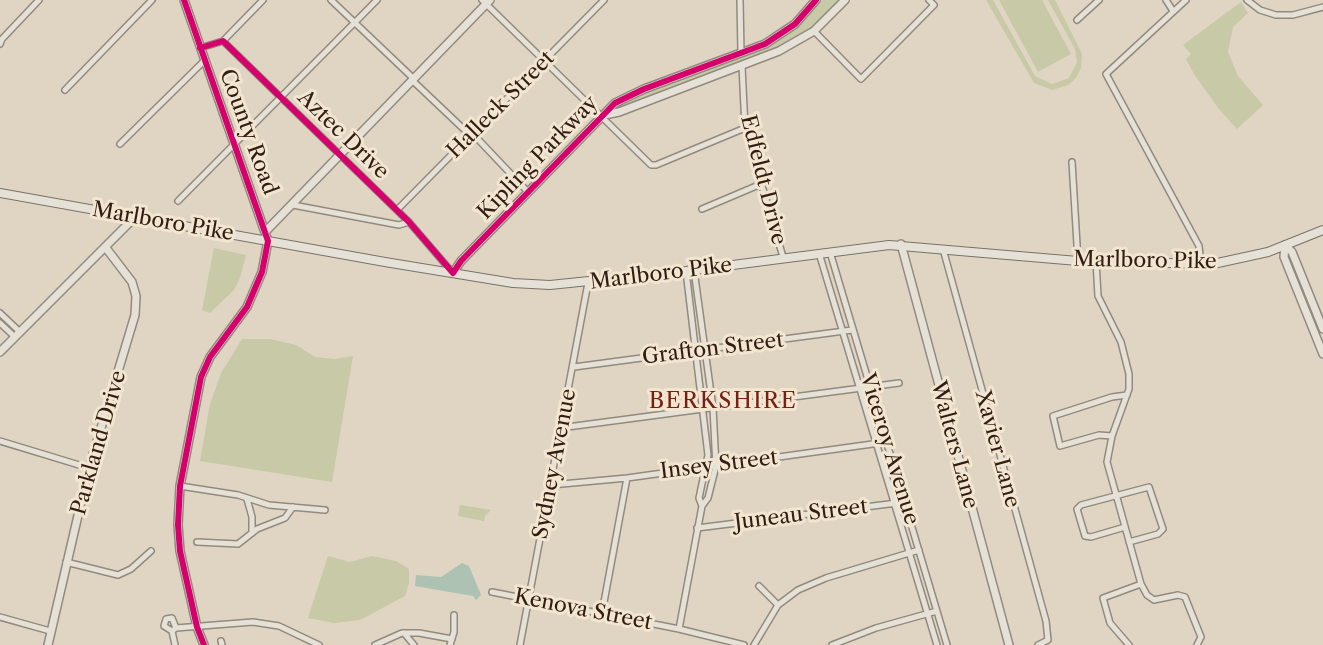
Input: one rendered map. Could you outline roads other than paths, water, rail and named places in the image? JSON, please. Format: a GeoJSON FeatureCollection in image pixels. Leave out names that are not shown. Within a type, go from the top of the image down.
{"type":"FeatureCollection","features":[{"type":"Feature","properties":{"kind":"main road","name":"Marlboro Pike"},"geometry":{"type":"LineString","coordinates":[[0,194],[528,284],[588,283],[901,244],[1078,261],[1202,264],[1239,260],[1323,230]]}},
{"type":"Feature","properties":{"kind":"street"},"geometry":{"type":"LineString","coordinates":[[0,44],[6,33],[39,0]]}},
{"type":"Feature","properties":{"kind":"street"},"geometry":{"type":"LineString","coordinates":[[65,90],[152,0]]}},
{"type":"Feature","properties":{"kind":"street","name":"County Road"},"geometry":{"type":"LineString","coordinates":[[184,0],[268,241]]}},
{"type":"Feature","properties":{"kind":"street"},"geometry":{"type":"LineString","coordinates":[[200,48],[223,41],[263,0]]}},
{"type":"Feature","properties":{"kind":"street"},"geometry":{"type":"LineString","coordinates":[[331,0],[528,192]]}},
{"type":"Feature","properties":{"kind":"street"},"geometry":{"type":"LineString","coordinates":[[178,201],[377,0]]}},
{"type":"Feature","properties":{"kind":"street","name":"Halleck Street"},"geometry":{"type":"LineString","coordinates":[[397,210],[604,0]]}},
{"type":"Feature","properties":{"kind":"street"},"geometry":{"type":"LineString","coordinates":[[740,0],[741,53]]}},
{"type":"Feature","properties":{"kind":"street","name":"Kipling Parkway"},"geometry":{"type":"LineString","coordinates":[[453,273],[461,261],[600,116],[626,97],[765,44],[786,31],[816,0]]}},
{"type":"Feature","properties":{"kind":"street","name":"Kipling Parkway"},"geometry":{"type":"LineString","coordinates":[[600,116],[619,112],[787,48],[813,31],[845,0]]}},
{"type":"Feature","properties":{"kind":"street"},"geometry":{"type":"LineString","coordinates":[[1077,20],[1099,0]]}},
{"type":"Feature","properties":{"kind":"street"},"geometry":{"type":"LineString","coordinates":[[1166,0],[1173,11]]}},
{"type":"Feature","properties":{"kind":"street"},"geometry":{"type":"LineString","coordinates":[[1186,0],[1106,74],[1199,246],[1202,264]]}},
{"type":"Feature","properties":{"kind":"street"},"geometry":{"type":"LineString","coordinates":[[1247,0],[1260,10],[1276,15],[1293,15],[1323,7]]}},
{"type":"Feature","properties":{"kind":"street"},"geometry":{"type":"LineString","coordinates":[[266,231],[414,80],[486,1],[648,163],[656,165],[745,128]]}},
{"type":"Feature","properties":{"kind":"street"},"geometry":{"type":"LineString","coordinates":[[813,31],[861,79],[932,2]]}},
{"type":"Feature","properties":{"kind":"street","name":"Aztec Drive"},"geometry":{"type":"LineString","coordinates":[[223,41],[409,222],[453,273]]}},
{"type":"Feature","properties":{"kind":"street"},"geometry":{"type":"LineString","coordinates":[[120,144],[205,60]]}},
{"type":"Feature","properties":{"kind":"street","name":"Edfeldt Drive"},"geometry":{"type":"LineString","coordinates":[[742,66],[745,128],[783,257]]}},
{"type":"Feature","properties":{"kind":"street"},"geometry":{"type":"LineString","coordinates":[[1072,162],[1078,261]]}},
{"type":"Feature","properties":{"kind":"street"},"geometry":{"type":"LineString","coordinates":[[702,209],[761,184]]}},
{"type":"Feature","properties":{"kind":"street"},"geometry":{"type":"LineString","coordinates":[[293,205],[399,225],[409,222]]}},
{"type":"Feature","properties":{"kind":"street"},"geometry":{"type":"LineString","coordinates":[[0,352],[135,217]]}},
{"type":"Feature","properties":{"kind":"street"},"geometry":{"type":"LineString","coordinates":[[204,645],[197,627],[180,551],[178,518],[180,486],[201,377],[210,357],[247,307],[262,272],[268,241]]}},
{"type":"Feature","properties":{"kind":"street","name":"Walters Lane"},"geometry":{"type":"LineString","coordinates":[[901,244],[1009,645]]}},
{"type":"Feature","properties":{"kind":"street"},"geometry":{"type":"LineString","coordinates":[[1285,245],[1292,252],[1323,328]]}},
{"type":"Feature","properties":{"kind":"street"},"geometry":{"type":"LineString","coordinates":[[1285,245],[1284,257],[1323,354]]}},
{"type":"Feature","properties":{"kind":"street","name":"Xavier Lane"},"geometry":{"type":"LineString","coordinates":[[943,247],[1046,621],[1048,640],[1038,645]]}},
{"type":"Feature","properties":{"kind":"street","name":"Parkland Drive"},"geometry":{"type":"LineString","coordinates":[[48,645],[89,468],[131,333],[136,307],[132,282],[106,248]]}},
{"type":"Feature","properties":{"kind":"street","name":"Viceroy Avenue"},"geometry":{"type":"LineString","coordinates":[[830,252],[947,645]]}},
{"type":"Feature","properties":{"kind":"street","name":"Viceroy Avenue"},"geometry":{"type":"LineString","coordinates":[[819,253],[937,645]]}},
{"type":"Feature","properties":{"kind":"street"},"geometry":{"type":"LineString","coordinates":[[1096,261],[1098,296],[1126,356],[1129,374],[1127,395],[1112,436],[1107,462],[1141,584],[1147,595],[1154,600],[1178,595],[1185,597],[1201,637],[1197,645]]}},
{"type":"Feature","properties":{"kind":"street"},"geometry":{"type":"LineString","coordinates":[[679,628],[702,506],[708,498],[716,466],[713,408],[690,271]]}},
{"type":"Feature","properties":{"kind":"street"},"geometry":{"type":"LineString","coordinates":[[690,271],[696,351],[708,455],[699,498],[702,506]]}},
{"type":"Feature","properties":{"kind":"street","name":"Sydney Avenue"},"geometry":{"type":"LineString","coordinates":[[520,645],[588,283]]}},
{"type":"Feature","properties":{"kind":"street"},"geometry":{"type":"LineString","coordinates":[[0,313],[4,323],[18,334]]}},
{"type":"Feature","properties":{"kind":"street","name":"Grafton Street"},"geometry":{"type":"LineString","coordinates":[[574,367],[852,330]]}},
{"type":"Feature","properties":{"kind":"street"},"geometry":{"type":"LineString","coordinates":[[560,428],[899,383]]}},
{"type":"Feature","properties":{"kind":"street"},"geometry":{"type":"LineString","coordinates":[[1112,436],[1099,435],[1060,446],[1053,416],[1112,397],[1127,395]]}},
{"type":"Feature","properties":{"kind":"street"},"geometry":{"type":"LineString","coordinates":[[0,441],[89,468]]}},
{"type":"Feature","properties":{"kind":"street","name":"Insey Street"},"geometry":{"type":"LineString","coordinates":[[551,485],[627,478],[886,442]]}},
{"type":"Feature","properties":{"kind":"street"},"geometry":{"type":"LineString","coordinates":[[602,613],[627,478]]}},
{"type":"Feature","properties":{"kind":"street"},"geometry":{"type":"LineString","coordinates":[[180,486],[230,493],[269,505],[325,510]]}},
{"type":"Feature","properties":{"kind":"street"},"geometry":{"type":"LineString","coordinates":[[1125,527],[1091,537],[1085,536],[1077,509],[1081,505],[1149,487],[1163,530],[1158,534],[1129,542]]}},
{"type":"Feature","properties":{"kind":"street"},"geometry":{"type":"LineString","coordinates":[[247,499],[252,517],[252,532]]}},
{"type":"Feature","properties":{"kind":"street","name":"Juneau Street"},"geometry":{"type":"LineString","coordinates":[[698,528],[904,502]]}},
{"type":"Feature","properties":{"kind":"street"},"geometry":{"type":"LineString","coordinates":[[197,542],[238,544],[252,532],[285,518],[292,507]]}},
{"type":"Feature","properties":{"kind":"street"},"geometry":{"type":"LineString","coordinates":[[754,645],[778,605],[812,583],[919,550]]}},
{"type":"Feature","properties":{"kind":"street"},"geometry":{"type":"LineString","coordinates":[[66,562],[118,575],[131,569],[152,551]]}},
{"type":"Feature","properties":{"kind":"street"},"geometry":{"type":"LineString","coordinates":[[1128,645],[1110,623],[1103,598],[1141,584]]}},
{"type":"Feature","properties":{"kind":"street"},"geometry":{"type":"LineString","coordinates":[[759,586],[778,605]]}},
{"type":"Feature","properties":{"kind":"street","name":"Kenova Street"},"geometry":{"type":"LineString","coordinates":[[492,592],[679,628],[744,645]]}},
{"type":"Feature","properties":{"kind":"street"},"geometry":{"type":"LineString","coordinates":[[832,645],[867,631],[937,611]]}},
{"type":"Feature","properties":{"kind":"street"},"geometry":{"type":"LineString","coordinates":[[375,645],[404,633],[451,642],[454,615]]}},
{"type":"Feature","properties":{"kind":"street"},"geometry":{"type":"LineString","coordinates":[[0,616],[50,631]]}},
{"type":"Feature","properties":{"kind":"street"},"geometry":{"type":"LineString","coordinates":[[175,645],[174,629],[266,623],[286,629],[303,642],[319,645]]}},
{"type":"Feature","properties":{"kind":"street"},"geometry":{"type":"LineString","coordinates":[[197,627],[198,645]]}},
{"type":"Feature","properties":{"kind":"street"},"geometry":{"type":"LineString","coordinates":[[404,633],[414,645]]}},
{"type":"Feature","properties":{"kind":"district","name":"BERKSHIRE"},"geometry":{"type":"Point","coordinates":[723,402]}}]}
